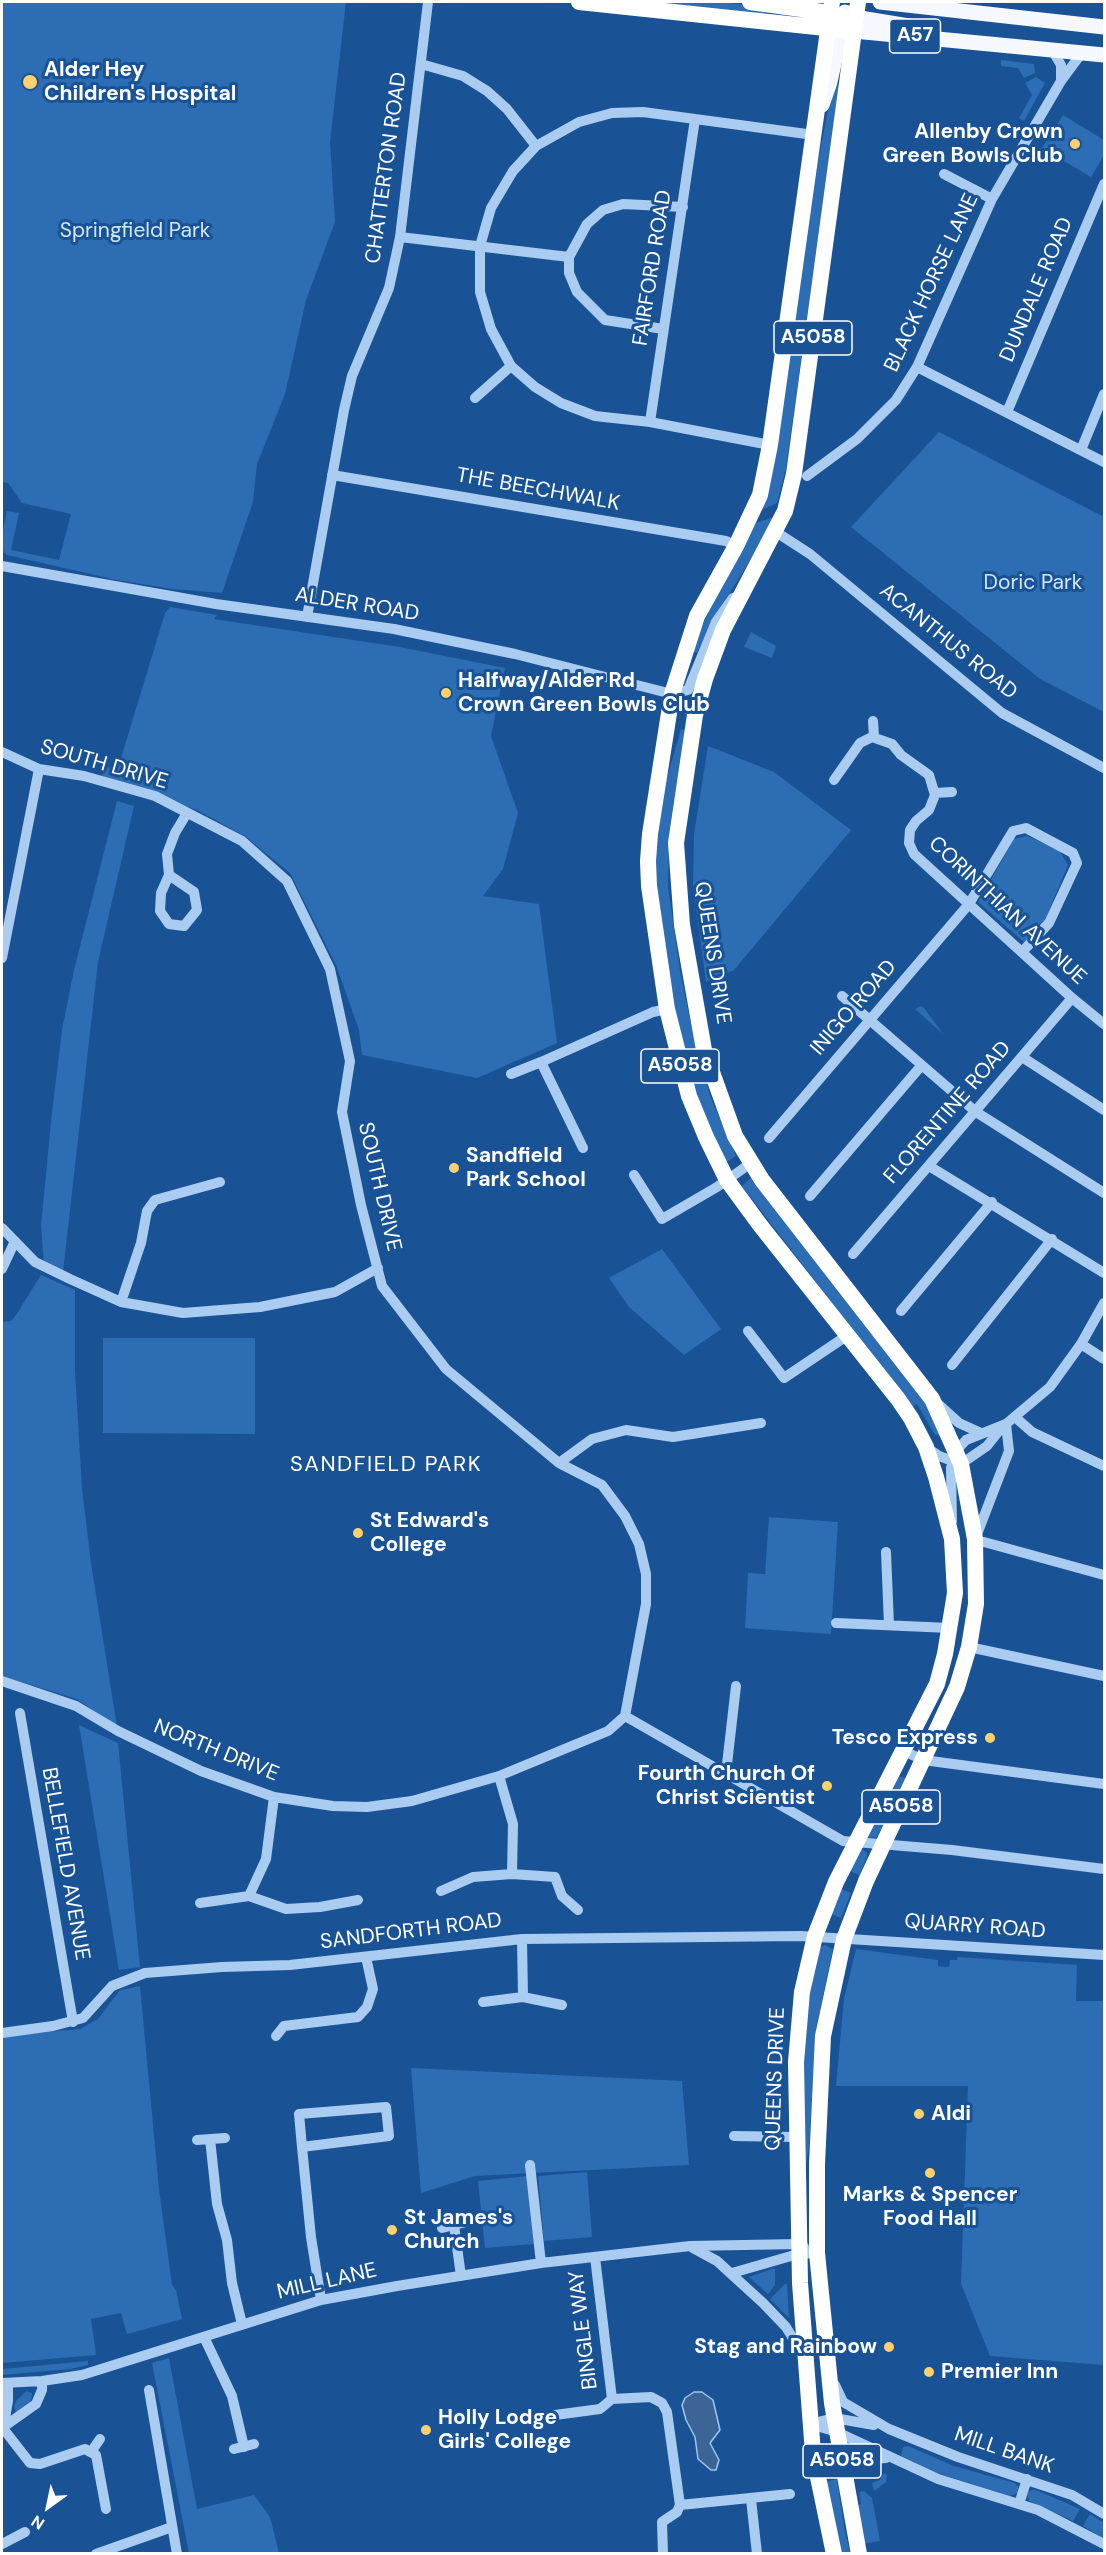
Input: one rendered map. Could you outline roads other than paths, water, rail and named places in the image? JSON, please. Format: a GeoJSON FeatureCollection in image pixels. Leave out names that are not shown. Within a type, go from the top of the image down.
{"type":"FeatureCollection","features":[{"type":"Feature","properties":{"kind":"highway","name":"A57"},"geometry":{"type":"LineString","coordinates":[[579,2],[843,13]]}},
{"type":"Feature","properties":{"kind":"highway"},"geometry":{"type":"LineString","coordinates":[[750,2],[843,13]]}},
{"type":"Feature","properties":{"kind":"highway","name":"A5058"},"geometry":{"type":"LineString","coordinates":[[736,546],[760,495],[770,445],[815,128],[843,13]]}},
{"type":"Feature","properties":{"kind":"highway","name":"A5058"},"geometry":{"type":"LineString","coordinates":[[749,580],[776,532],[787,506],[794,474],[843,13]]}},
{"type":"Feature","properties":{"kind":"highway","name":"QUEENS DRIVE"},"geometry":{"type":"LineString","coordinates":[[736,546],[697,616],[672,694],[650,834],[649,886],[667,1009],[689,1096],[727,1180],[898,1399],[926,1447],[952,1539],[955,1593],[950,1628],[936,1684],[904,1751],[855,1842],[815,1936],[802,1992],[796,2062],[796,2137],[798,2249],[804,2356],[810,2424],[834,2553]]}},
{"type":"Feature","properties":{"kind":"highway","name":"QUEENS DRIVE"},"geometry":{"type":"LineString","coordinates":[[749,580],[723,630],[695,715],[676,843],[682,925],[704,1050],[724,1110],[751,1163],[932,1399],[956,1459],[971,1506],[975,1540],[976,1604],[969,1647],[957,1687],[868,1875],[844,1939],[823,2036],[817,2164],[817,2253],[835,2425],[859,2553]]}},
{"type":"Feature","properties":{"kind":"highway"},"geometry":{"type":"LineString","coordinates":[[800,2277],[807,2263],[817,2253]]}},
{"type":"Feature","properties":{"kind":"main road","name":"A57"},"geometry":{"type":"LineString","coordinates":[[880,2],[1104,27]]}},
{"type":"Feature","properties":{"kind":"main road","name":"A57"},"geometry":{"type":"LineString","coordinates":[[843,13],[977,40],[1104,55]]}},
{"type":"Feature","properties":{"kind":"street","name":"CHATTERTON ROAD"},"geometry":{"type":"LineString","coordinates":[[307,617],[352,375],[389,288],[400,237],[428,2]]}},
{"type":"Feature","properties":{"kind":"street"},"geometry":{"type":"LineString","coordinates":[[1052,50],[1061,65],[1061,81]]}},
{"type":"Feature","properties":{"kind":"street","name":"BLACK HORSE LANE"},"geometry":{"type":"LineString","coordinates":[[807,476],[857,439],[896,400],[917,367],[992,199],[1061,81],[1082,54]]}},
{"type":"Feature","properties":{"kind":"street"},"geometry":{"type":"LineString","coordinates":[[421,64],[463,76],[487,91],[507,110],[536,146]]}},
{"type":"Feature","properties":{"kind":"street"},"geometry":{"type":"LineString","coordinates":[[770,445],[650,422],[595,416],[561,403],[535,387],[511,366],[491,329],[480,292],[480,246],[496,197],[513,171],[536,146],[579,122],[612,113],[643,112],[695,119],[815,128]]}},
{"type":"Feature","properties":{"kind":"street","name":"FAIRFORD ROAD"},"geometry":{"type":"LineString","coordinates":[[650,422],[695,119]]}},
{"type":"Feature","properties":{"kind":"street"},"geometry":{"type":"LineString","coordinates":[[944,174],[992,199]]}},
{"type":"Feature","properties":{"kind":"street","name":"DUNDALE ROAD"},"geometry":{"type":"LineString","coordinates":[[1007,412],[1104,184]]}},
{"type":"Feature","properties":{"kind":"street"},"geometry":{"type":"LineString","coordinates":[[663,329],[605,320],[577,292],[568,273],[569,257],[587,224],[603,210],[623,204],[683,207]]}},
{"type":"Feature","properties":{"kind":"street"},"geometry":{"type":"LineString","coordinates":[[400,237],[569,257]]}},
{"type":"Feature","properties":{"kind":"street"},"geometry":{"type":"LineString","coordinates":[[475,398],[511,366]]}},
{"type":"Feature","properties":{"kind":"street"},"geometry":{"type":"LineString","coordinates":[[917,367],[1104,462]]}},
{"type":"Feature","properties":{"kind":"street"},"geometry":{"type":"LineString","coordinates":[[1081,450],[1104,394]]}},
{"type":"Feature","properties":{"kind":"street","name":"THE BEECHWALK"},"geometry":{"type":"LineString","coordinates":[[332,475],[726,541],[736,546]]}},
{"type":"Feature","properties":{"kind":"street","name":"ACANTHUS ROAD"},"geometry":{"type":"LineString","coordinates":[[776,532],[810,554],[1002,713],[1104,768]]}},
{"type":"Feature","properties":{"kind":"street","name":"ALDER ROAD"},"geometry":{"type":"LineString","coordinates":[[2,566],[216,604],[394,629],[515,654],[672,694],[695,715]]}},
{"type":"Feature","properties":{"kind":"street"},"geometry":{"type":"LineString","coordinates":[[672,694],[687,690],[716,622],[749,580]]}},
{"type":"Feature","properties":{"kind":"street"},"geometry":{"type":"LineString","coordinates":[[873,721],[874,737]]}},
{"type":"Feature","properties":{"kind":"street"},"geometry":{"type":"LineString","coordinates":[[834,780],[860,743],[874,737],[892,744],[906,760],[929,775],[935,793],[952,792]]}},
{"type":"Feature","properties":{"kind":"street","name":"SOUTH DRIVE"},"geometry":{"type":"LineString","coordinates":[[2,752],[39,769],[84,776],[155,796],[242,841],[287,881],[330,969],[350,1061],[342,1112],[382,1286],[446,1369],[559,1463],[602,1485],[625,1516],[639,1544],[646,1574],[646,1604],[625,1716]]}},
{"type":"Feature","properties":{"kind":"street"},"geometry":{"type":"LineString","coordinates":[[2,958],[39,769]]}},
{"type":"Feature","properties":{"kind":"street","name":"CORINTHIAN AVENUE"},"geometry":{"type":"LineString","coordinates":[[935,793],[929,810],[912,825],[909,843],[914,854],[1072,998],[1104,1024]]}},
{"type":"Feature","properties":{"kind":"street"},"geometry":{"type":"LineString","coordinates":[[169,875],[194,892],[197,910],[183,926],[169,924],[160,911],[161,893],[169,875],[167,854],[174,833],[187,813]]}},
{"type":"Feature","properties":{"kind":"street","name":"INIGO ROAD"},"geometry":{"type":"LineString","coordinates":[[769,1138],[969,904],[1013,831],[1026,828],[1073,853],[1077,863],[1049,923],[1023,951]]}},
{"type":"Feature","properties":{"kind":"street"},"geometry":{"type":"LineString","coordinates":[[842,996],[976,1112],[1104,1193]]}},
{"type":"Feature","properties":{"kind":"street","name":"FLORENTINE ROAD"},"geometry":{"type":"LineString","coordinates":[[853,1254],[1072,998]]}},
{"type":"Feature","properties":{"kind":"street"},"geometry":{"type":"LineString","coordinates":[[511,1074],[653,1012],[667,1009]]}},
{"type":"Feature","properties":{"kind":"street"},"geometry":{"type":"LineString","coordinates":[[1022,1057],[1104,1110]]}},
{"type":"Feature","properties":{"kind":"street"},"geometry":{"type":"LineString","coordinates":[[541,1062],[583,1148]]}},
{"type":"Feature","properties":{"kind":"street"},"geometry":{"type":"LineString","coordinates":[[810,1196],[921,1065]]}},
{"type":"Feature","properties":{"kind":"street"},"geometry":{"type":"LineString","coordinates":[[634,1175],[662,1219],[751,1163]]}},
{"type":"Feature","properties":{"kind":"street"},"geometry":{"type":"LineString","coordinates":[[929,1166],[1053,1239],[1104,1273]]}},
{"type":"Feature","properties":{"kind":"street"},"geometry":{"type":"LineString","coordinates":[[121,1302],[141,1243],[147,1210],[155,1200],[220,1182]]}},
{"type":"Feature","properties":{"kind":"street"},"geometry":{"type":"LineString","coordinates":[[901,1311],[992,1202]]}},
{"type":"Feature","properties":{"kind":"street"},"geometry":{"type":"LineString","coordinates":[[2,1228],[35,1262],[70,1279],[121,1302],[183,1313],[260,1307],[335,1292],[378,1268]]}},
{"type":"Feature","properties":{"kind":"street"},"geometry":{"type":"LineString","coordinates":[[952,1365],[1053,1239]]}},
{"type":"Feature","properties":{"kind":"street"},"geometry":{"type":"LineString","coordinates":[[2,1269],[15,1241]]}},
{"type":"Feature","properties":{"kind":"street"},"geometry":{"type":"LineString","coordinates":[[956,1459],[987,1446],[1008,1422],[1050,1387],[1081,1344],[1104,1303]]}},
{"type":"Feature","properties":{"kind":"street"},"geometry":{"type":"LineString","coordinates":[[748,1331],[784,1378],[848,1335]]}},
{"type":"Feature","properties":{"kind":"street"},"geometry":{"type":"LineString","coordinates":[[1081,1344],[1104,1359]]}},
{"type":"Feature","properties":{"kind":"street"},"geometry":{"type":"LineString","coordinates":[[932,1399],[959,1423],[981,1433]]}},
{"type":"Feature","properties":{"kind":"street"},"geometry":{"type":"LineString","coordinates":[[956,1459],[966,1440],[1008,1422],[1104,1466]]}},
{"type":"Feature","properties":{"kind":"street","name":"QUEENS DRIVE"},"geometry":{"type":"LineString","coordinates":[[975,1540],[987,1514],[1009,1451],[1008,1422]]}},
{"type":"Feature","properties":{"kind":"street"},"geometry":{"type":"LineString","coordinates":[[559,1463],[592,1439],[626,1430],[673,1437],[761,1423]]}},
{"type":"Feature","properties":{"kind":"street","name":"QUEENS DRIVE"},"geometry":{"type":"LineString","coordinates":[[926,1447],[956,1459]]}},
{"type":"Feature","properties":{"kind":"street","name":"A5058"},"geometry":{"type":"LineString","coordinates":[[952,1539],[956,1459]]}},
{"type":"Feature","properties":{"kind":"street"},"geometry":{"type":"LineString","coordinates":[[975,1540],[1104,1575]]}},
{"type":"Feature","properties":{"kind":"street"},"geometry":{"type":"LineString","coordinates":[[886,1552],[889,1625]]}},
{"type":"Feature","properties":{"kind":"street"},"geometry":{"type":"LineString","coordinates":[[836,1623],[950,1628]]}},
{"type":"Feature","properties":{"kind":"street"},"geometry":{"type":"LineString","coordinates":[[969,1647],[1104,1676]]}},
{"type":"Feature","properties":{"kind":"street","name":"NORTH DRIVE"},"geometry":{"type":"LineString","coordinates":[[2,1681],[76,1706],[118,1731],[201,1770],[274,1797],[333,1806],[367,1807],[412,1801],[499,1776],[608,1731],[625,1716]]}},
{"type":"Feature","properties":{"kind":"street"},"geometry":{"type":"LineString","coordinates":[[726,1773],[736,1686]]}},
{"type":"Feature","properties":{"kind":"street","name":"BELLEFIELD AVENUE"},"geometry":{"type":"LineString","coordinates":[[20,1713],[73,2022]]}},
{"type":"Feature","properties":{"kind":"street"},"geometry":{"type":"LineString","coordinates":[[625,1716],[843,1840],[952,1850],[1104,1869]]}},
{"type":"Feature","properties":{"kind":"street"},"geometry":{"type":"LineString","coordinates":[[904,1751],[923,1760],[1104,1784]]}},
{"type":"Feature","properties":{"kind":"street"},"geometry":{"type":"LineString","coordinates":[[499,1776],[513,1824],[512,1874]]}},
{"type":"Feature","properties":{"kind":"street"},"geometry":{"type":"LineString","coordinates":[[249,1896],[266,1859],[274,1797]]}},
{"type":"Feature","properties":{"kind":"street"},"geometry":{"type":"LineString","coordinates":[[441,1891],[473,1877],[512,1874],[555,1877],[562,1896],[578,1910]]}},
{"type":"Feature","properties":{"kind":"street"},"geometry":{"type":"LineString","coordinates":[[200,1903],[249,1896],[286,1909],[358,1900]]}},
{"type":"Feature","properties":{"kind":"street","name":"SANDFORTH ROAD"},"geometry":{"type":"LineString","coordinates":[[2,2032],[73,2022],[91,2012],[116,1983],[145,1973],[290,1965],[522,1939],[815,1936],[844,1939]]}},
{"type":"Feature","properties":{"kind":"street"},"geometry":{"type":"LineString","coordinates":[[522,1939],[523,1997]]}},
{"type":"Feature","properties":{"kind":"street","name":"QUARRY ROAD"},"geometry":{"type":"LineString","coordinates":[[844,1939],[1104,1955]]}},
{"type":"Feature","properties":{"kind":"street"},"geometry":{"type":"LineString","coordinates":[[276,2036],[284,2026],[358,2017],[367,2007],[373,1989],[366,1957]]}},
{"type":"Feature","properties":{"kind":"street"},"geometry":{"type":"LineString","coordinates":[[483,2002],[523,1997],[562,2005]]}},
{"type":"Feature","properties":{"kind":"street"},"geometry":{"type":"LineString","coordinates":[[302,2147],[389,2136],[386,2107],[298,2114],[302,2147],[321,2300]]}},
{"type":"Feature","properties":{"kind":"street"},"geometry":{"type":"LineString","coordinates":[[734,2136],[796,2137]]}},
{"type":"Feature","properties":{"kind":"street"},"geometry":{"type":"LineString","coordinates":[[197,2140],[225,2138]]}},
{"type":"Feature","properties":{"kind":"street"},"geometry":{"type":"LineString","coordinates":[[210,2139],[218,2204],[242,2324]]}},
{"type":"Feature","properties":{"kind":"street"},"geometry":{"type":"LineString","coordinates":[[530,2165],[541,2263]]}},
{"type":"Feature","properties":{"kind":"street"},"geometry":{"type":"LineString","coordinates":[[442,2228],[466,2222]]}},
{"type":"Feature","properties":{"kind":"street"},"geometry":{"type":"LineString","coordinates":[[454,2225],[460,2276]]}},
{"type":"Feature","properties":{"kind":"street"},"geometry":{"type":"LineString","coordinates":[[690,2247],[710,2255],[732,2273],[786,2327],[804,2356]]}},
{"type":"Feature","properties":{"kind":"street","name":"MILL LANE"},"geometry":{"type":"LineString","coordinates":[[5,2383],[42,2381],[82,2374],[321,2300],[541,2263],[690,2247],[798,2249],[817,2253]]}},
{"type":"Feature","properties":{"kind":"street","name":"MILL LANE"},"geometry":{"type":"LineString","coordinates":[[732,2273],[798,2249]]}},
{"type":"Feature","properties":{"kind":"street","name":"BINGLE WAY"},"geometry":{"type":"LineString","coordinates":[[595,2257],[612,2399]]}},
{"type":"Feature","properties":{"kind":"street"},"geometry":{"type":"LineString","coordinates":[[204,2337],[232,2396],[244,2447]]}},
{"type":"Feature","properties":{"kind":"street","name":"MILL BANK"},"geometry":{"type":"LineString","coordinates":[[829,2368],[843,2402],[889,2429]]}},
{"type":"Feature","properties":{"kind":"street"},"geometry":{"type":"LineString","coordinates":[[3,2426],[36,2404],[42,2381]]}},
{"type":"Feature","properties":{"kind":"street"},"geometry":{"type":"LineString","coordinates":[[5,2383],[8,2401],[3,2426],[30,2463],[40,2464],[85,2449],[91,2452],[96,2456],[100,2466],[106,2509]]}},
{"type":"Feature","properties":{"kind":"street"},"geometry":{"type":"LineString","coordinates":[[149,2390],[177,2553]]}},
{"type":"Feature","properties":{"kind":"street","name":"BINGLE WAY"},"geometry":{"type":"LineString","coordinates":[[555,2415],[600,2409],[612,2399],[651,2397],[662,2403],[667,2412],[680,2505]]}},
{"type":"Feature","properties":{"kind":"street","name":"MILL BANK"},"geometry":{"type":"LineString","coordinates":[[810,2424],[835,2425],[864,2422],[889,2429],[958,2457],[1072,2495],[1104,2514]]}},
{"type":"Feature","properties":{"kind":"street"},"geometry":{"type":"LineString","coordinates":[[835,2425],[895,2459],[938,2479],[1019,2504],[1067,2523],[1104,2544]]}},
{"type":"Feature","properties":{"kind":"street"},"geometry":{"type":"LineString","coordinates":[[91,2452],[100,2439]]}},
{"type":"Feature","properties":{"kind":"street"},"geometry":{"type":"LineString","coordinates":[[846,2482],[859,2465],[869,2459],[880,2457],[895,2459]]}},
{"type":"Feature","properties":{"kind":"street"},"geometry":{"type":"LineString","coordinates":[[1019,2504],[1027,2479]]}},
{"type":"Feature","properties":{"kind":"street"},"geometry":{"type":"LineString","coordinates":[[663,2553],[662,2522],[677,2512],[680,2505],[790,2494]]}},
{"type":"Feature","properties":{"kind":"street"},"geometry":{"type":"LineString","coordinates":[[751,2499],[757,2553]]}},
{"type":"Feature","properties":{"kind":"street"},"geometry":{"type":"LineString","coordinates":[[96,2553],[172,2526]]}},
{"type":"Feature","properties":{"kind":"street"},"geometry":{"type":"LineString","coordinates":[[2,2544],[26,2532]]}},
{"type":"Feature","properties":{"kind":"place","name":"Alder Hey Children's Hospital"},"geometry":{"type":"Point","coordinates":[30,82]}},
{"type":"Feature","properties":{"kind":"place","name":"Allenby Crown Green Bowls Club"},"geometry":{"type":"Point","coordinates":[1075,144]}},
{"type":"Feature","properties":{"kind":"place","name":"Halfway/Alder Rd Crown Green Bowls Club"},"geometry":{"type":"Point","coordinates":[446,693]}},
{"type":"Feature","properties":{"kind":"place","name":"Sandfield Park School"},"geometry":{"type":"Point","coordinates":[454,1168]}},
{"type":"Feature","properties":{"kind":"place","name":"St Edward's College"},"geometry":{"type":"Point","coordinates":[358,1533]}},
{"type":"Feature","properties":{"kind":"place","name":"Tesco Express"},"geometry":{"type":"Point","coordinates":[990,1738]}},
{"type":"Feature","properties":{"kind":"place","name":"Fourth Church Of Christ Scientist"},"geometry":{"type":"Point","coordinates":[827,1786]}},
{"type":"Feature","properties":{"kind":"place","name":"Aldi"},"geometry":{"type":"Point","coordinates":[919,2114]}},
{"type":"Feature","properties":{"kind":"place","name":"Marks & Spencer Food Hall"},"geometry":{"type":"Point","coordinates":[930,2173]}},
{"type":"Feature","properties":{"kind":"place","name":"St James's Church"},"geometry":{"type":"Point","coordinates":[392,2230]}},
{"type":"Feature","properties":{"kind":"place","name":"Stag and Rainbow"},"geometry":{"type":"Point","coordinates":[889,2347]}},
{"type":"Feature","properties":{"kind":"place","name":"Premier Inn"},"geometry":{"type":"Point","coordinates":[929,2372]}},
{"type":"Feature","properties":{"kind":"place","name":"Holly Lodge Girls' College"},"geometry":{"type":"Point","coordinates":[426,2430]}},
{"type":"Feature","properties":{"kind":"district","name":"SANDFIELD PARK"},"geometry":{"type":"Point","coordinates":[386,1465]}},
{"type":"Feature","properties":{"kind":"park label","name":"Springfield Park"},"geometry":{"type":"Point","coordinates":[135,231]}},
{"type":"Feature","properties":{"kind":"park label","name":"Doric Park"},"geometry":{"type":"Point","coordinates":[1033,583]}}]}
